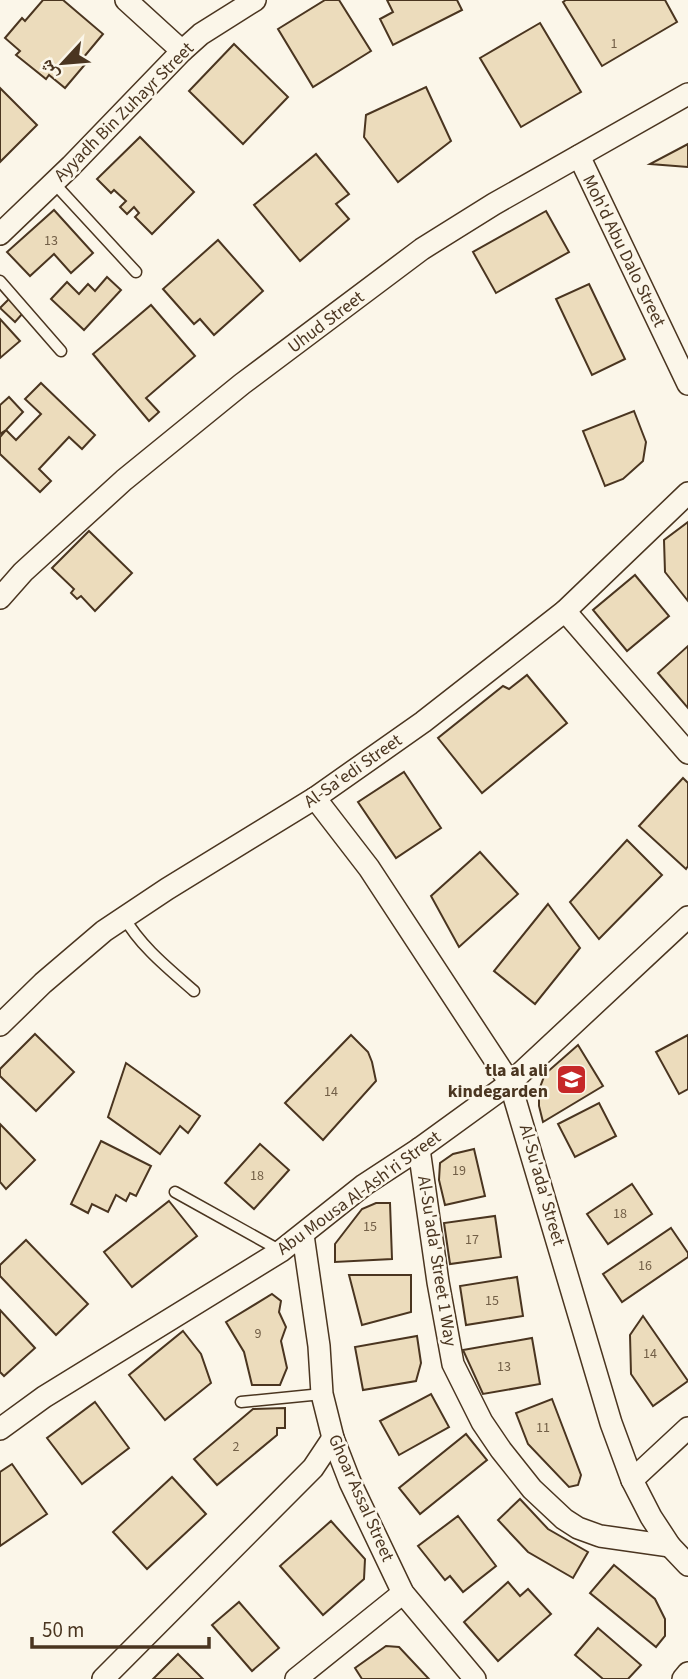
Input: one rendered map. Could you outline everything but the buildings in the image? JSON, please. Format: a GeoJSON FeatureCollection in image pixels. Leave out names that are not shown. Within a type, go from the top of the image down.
{"type":"FeatureCollection","features":[{"type":"Feature","properties":{"kind":"street"},"geometry":{"type":"LineString","coordinates":[[126,0],[182,51]]}},
{"type":"Feature","properties":{"kind":"street","name":"Ayyadh Bin Zuhayr Street"},"geometry":{"type":"LineString","coordinates":[[0,234],[182,51],[201,34],[256,0]]}},
{"type":"Feature","properties":{"kind":"street","name":"Uhud Street"},"geometry":{"type":"LineString","coordinates":[[0,598],[41,555],[124,480],[242,384],[422,249],[494,204],[688,94]]}},
{"type":"Feature","properties":{"kind":"street","name":"Moh'd Abu Dalo Street"},"geometry":{"type":"LineString","coordinates":[[579,156],[688,384]]}},
{"type":"Feature","properties":{"kind":"street","name":"Al-Sa'edi Street"},"geometry":{"type":"LineString","coordinates":[[0,1025],[53,974],[104,931],[315,798],[423,722],[565,611],[688,493]]}},
{"type":"Feature","properties":{"kind":"street"},"geometry":{"type":"LineString","coordinates":[[565,611],[688,753]]}},
{"type":"Feature","properties":{"kind":"street","name":"Al-Su'ada' Street"},"geometry":{"type":"LineString","coordinates":[[315,798],[369,868],[510,1083],[611,1423],[650,1517],[670,1546],[688,1565]]}},
{"type":"Feature","properties":{"kind":"street","name":"Abu Mousa Al-Ash'ri Street"},"geometry":{"type":"LineString","coordinates":[[0,1430],[44,1397],[281,1251],[365,1185],[510,1083],[688,917]]}},
{"type":"Feature","properties":{"kind":"street","name":"Al-Su'ada' Street 1 Way"},"geometry":{"type":"LineString","coordinates":[[419,1149],[451,1354],[464,1389],[482,1422],[532,1489],[578,1528],[600,1536],[670,1546]]}},
{"type":"Feature","properties":{"kind":"street","name":"Ghoar Assal Street"},"geometry":{"type":"LineString","coordinates":[[303,1235],[319,1346],[322,1394],[333,1438],[350,1482],[403,1592],[475,1679]]}},
{"type":"Feature","properties":{"kind":"street"},"geometry":{"type":"LineString","coordinates":[[632,1479],[688,1428]]}},
{"type":"Feature","properties":{"kind":"street"},"geometry":{"type":"LineString","coordinates":[[103,1679],[313,1468],[333,1438]]}},
{"type":"Feature","properties":{"kind":"street"},"geometry":{"type":"LineString","coordinates":[[296,1679],[403,1592]]}},
{"type":"Feature","properties":{"kind":"street"},"geometry":{"type":"LineString","coordinates":[[683,1679],[688,1673]]}},
{"type":"Feature","properties":{"kind":"lane"},"geometry":{"type":"LineString","coordinates":[[53,182],[136,272]]}},
{"type":"Feature","properties":{"kind":"lane"},"geometry":{"type":"LineString","coordinates":[[0,281],[61,351]]}},
{"type":"Feature","properties":{"kind":"lane"},"geometry":{"type":"LineString","coordinates":[[124,917],[160,961],[194,991]]}},
{"type":"Feature","properties":{"kind":"lane"},"geometry":{"type":"LineString","coordinates":[[175,1192],[281,1251]]}},
{"type":"Feature","properties":{"kind":"lane"},"geometry":{"type":"LineString","coordinates":[[241,1402],[322,1394]]}},
{"type":"Feature","properties":{"kind":"place","name":"tla al ali kindegarden"},"geometry":{"type":"Point","coordinates":[571,1080]}}]}
